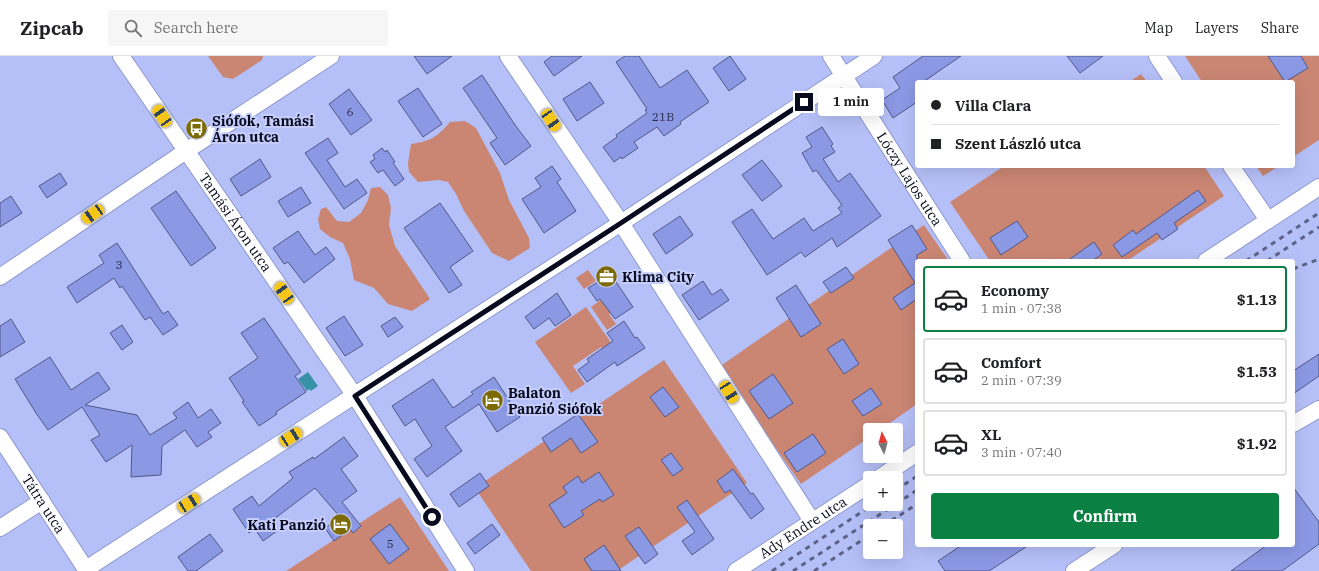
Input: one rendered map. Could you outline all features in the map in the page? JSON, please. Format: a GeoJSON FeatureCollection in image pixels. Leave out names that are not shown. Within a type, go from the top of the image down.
{"type":"FeatureCollection","features":[{"type":"Feature","properties":{"kind":"street","name":"Tamási Áron utca"},"geometry":{"type":"LineString","coordinates":[[121,56],[355,396],[466,571]]}},
{"type":"Feature","properties":{"kind":"street"},"geometry":{"type":"LineString","coordinates":[[0,277],[186,151],[331,56]]}},
{"type":"Feature","properties":{"kind":"street"},"geometry":{"type":"LineString","coordinates":[[508,56],[621,223],[812,521]]}},
{"type":"Feature","properties":{"kind":"street","name":"Lóczy Lajos utca"},"geometry":{"type":"LineString","coordinates":[[831,56],[961,259]]}},
{"type":"Feature","properties":{"kind":"street"},"geometry":{"type":"LineString","coordinates":[[87,570],[621,223],[874,56]]}},
{"type":"Feature","properties":{"kind":"street"},"geometry":{"type":"LineString","coordinates":[[1157,56],[1173,80]]}},
{"type":"Feature","properties":{"kind":"street"},"geometry":{"type":"LineString","coordinates":[[1232,168],[1268,220]]}},
{"type":"Feature","properties":{"kind":"street"},"geometry":{"type":"LineString","coordinates":[[1209,259],[1319,187]]}},
{"type":"Feature","properties":{"kind":"street"},"geometry":{"type":"LineString","coordinates":[[1295,423],[1319,409]]}},
{"type":"Feature","properties":{"kind":"street","name":"Tátra utca"},"geometry":{"type":"LineString","coordinates":[[0,437],[87,570]]}},
{"type":"Feature","properties":{"kind":"street"},"geometry":{"type":"LineString","coordinates":[[890,471],[915,454]]}},
{"type":"Feature","properties":{"kind":"street","name":"Ady Endre utca"},"geometry":{"type":"LineString","coordinates":[[736,571],[863,488]]}},
{"type":"Feature","properties":{"kind":"street"},"geometry":{"type":"LineString","coordinates":[[0,528],[42,501]]}},
{"type":"Feature","properties":{"kind":"street"},"geometry":{"type":"LineString","coordinates":[[1074,571],[1111,547]]}},
{"type":"Feature","properties":{"kind":"shaded area"},"geometry":{"type":"Polygon","coordinates":[[[208,56],[263,56],[262,60],[233,79],[223,77],[208,56]]]}},
{"type":"Feature","properties":{"kind":"shaded area"},"geometry":{"type":"Polygon","coordinates":[[[1185,56],[1319,56],[1319,140],[1295,156],[1295,80],[1201,80],[1185,56]]]}},
{"type":"Feature","properties":{"kind":"shaded area"},"geometry":{"type":"Polygon","coordinates":[[[1141,74],[1146,80],[1132,80],[1141,74]]]}},
{"type":"Feature","properties":{"kind":"shaded area"},"geometry":{"type":"Polygon","coordinates":[[[465,121],[476,128],[500,173],[509,200],[529,238],[530,248],[509,261],[492,253],[464,211],[456,194],[448,182],[439,180],[418,182],[409,172],[408,163],[411,144],[433,138],[450,122],[465,121]]]}},
{"type":"Feature","properties":{"kind":"shaded area"},"geometry":{"type":"Polygon","coordinates":[[[1001,168],[1205,168],[1224,196],[1130,259],[989,259],[950,202],[1001,168]]]}},
{"type":"Feature","properties":{"kind":"shaded area"},"geometry":{"type":"Polygon","coordinates":[[[1257,168],[1276,168],[1263,176],[1257,168]]]}},
{"type":"Feature","properties":{"kind":"shaded area"},"geometry":{"type":"Polygon","coordinates":[[[380,187],[388,195],[391,208],[389,225],[395,246],[430,299],[412,311],[388,304],[374,288],[354,280],[350,259],[343,243],[330,237],[320,229],[318,219],[321,209],[326,207],[337,221],[349,222],[361,213],[368,200],[371,188],[380,187]]]}},
{"type":"Feature","properties":{"kind":"shaded area"},"geometry":{"type":"Polygon","coordinates":[[[924,225],[948,259],[915,259],[915,405],[890,423],[863,423],[863,442],[801,484],[719,367],[924,225]]]}},
{"type":"Feature","properties":{"kind":"shaded area"},"geometry":{"type":"Polygon","coordinates":[[[588,270],[596,281],[584,289],[576,278],[588,270]]]}},
{"type":"Feature","properties":{"kind":"shaded area"},"geometry":{"type":"Polygon","coordinates":[[[606,296],[615,310],[609,314],[616,324],[607,330],[591,307],[606,296]]]}},
{"type":"Feature","properties":{"kind":"shaded area"},"geometry":{"type":"Polygon","coordinates":[[[586,307],[612,344],[603,350],[601,347],[573,366],[585,384],[571,393],[535,342],[586,307]]]}},
{"type":"Feature","properties":{"kind":"shaded area"},"geometry":{"type":"Polygon","coordinates":[[[664,360],[747,483],[617,571],[531,571],[475,488],[664,360]]]}},
{"type":"Feature","properties":{"kind":"shaded area"},"geometry":{"type":"Polygon","coordinates":[[[308,372],[318,386],[311,391],[309,389],[307,391],[298,379],[308,372]]]}},
{"type":"Feature","properties":{"kind":"shaded area"},"geometry":{"type":"Polygon","coordinates":[[[400,497],[449,571],[286,571],[400,497]]]}},
{"type":"Feature","properties":{"kind":"building"},"geometry":{"type":"Polygon","coordinates":[[[414,56],[452,56],[427,74],[414,56]]]}},
{"type":"Feature","properties":{"kind":"building"},"geometry":{"type":"Polygon","coordinates":[[[552,56],[582,56],[554,76],[544,62],[552,56]]]}},
{"type":"Feature","properties":{"kind":"building"},"geometry":{"type":"Polygon","coordinates":[[[625,56],[639,56],[660,88],[687,70],[709,102],[680,122],[681,124],[664,136],[657,127],[634,142],[638,148],[622,159],[621,157],[614,162],[603,147],[617,137],[616,135],[647,113],[645,110],[647,109],[616,62],[625,56]]]}},
{"type":"Feature","properties":{"kind":"building"},"geometry":{"type":"Polygon","coordinates":[[[730,56],[746,79],[729,91],[713,68],[730,56]]]}},
{"type":"Feature","properties":{"kind":"building"},"geometry":{"type":"Polygon","coordinates":[[[923,56],[961,56],[926,80],[915,80],[915,103],[893,118],[882,100],[900,88],[893,77],[923,56]]]}},
{"type":"Feature","properties":{"kind":"building"},"geometry":{"type":"Polygon","coordinates":[[[1067,56],[1103,56],[1080,73],[1067,56]]]}},
{"type":"Feature","properties":{"kind":"building"},"geometry":{"type":"Polygon","coordinates":[[[1268,56],[1301,56],[1308,68],[1288,80],[1284,80],[1268,56]]]}},
{"type":"Feature","properties":{"kind":"building"},"geometry":{"type":"Polygon","coordinates":[[[482,75],[515,125],[531,146],[505,165],[490,143],[497,138],[463,88],[482,75]]]}},
{"type":"Feature","properties":{"kind":"building"},"geometry":{"type":"Polygon","coordinates":[[[590,82],[604,103],[577,121],[563,99],[590,82]]]}},
{"type":"Feature","properties":{"kind":"building"},"geometry":{"type":"Polygon","coordinates":[[[418,88],[442,124],[423,137],[398,101],[418,88]]]}},
{"type":"Feature","properties":{"kind":"building"},"geometry":{"type":"Polygon","coordinates":[[[349,89],[372,120],[351,135],[329,104],[349,89]]]}},
{"type":"Feature","properties":{"kind":"building"},"geometry":{"type":"Polygon","coordinates":[[[822,127],[833,144],[831,146],[835,152],[823,159],[838,182],[850,173],[881,216],[837,247],[832,238],[805,257],[801,252],[767,275],[732,222],[752,209],[773,239],[804,218],[813,231],[842,213],[838,208],[842,205],[816,170],[813,172],[802,153],[812,147],[806,137],[822,127]]]}},
{"type":"Feature","properties":{"kind":"building"},"geometry":{"type":"Polygon","coordinates":[[[328,138],[338,153],[327,160],[345,187],[357,179],[367,193],[344,209],[305,153],[328,138]]]}},
{"type":"Feature","properties":{"kind":"building"},"geometry":{"type":"Polygon","coordinates":[[[382,148],[385,152],[387,150],[395,162],[393,163],[404,179],[395,186],[383,170],[378,173],[370,162],[375,159],[373,155],[382,148]]]}},
{"type":"Feature","properties":{"kind":"building"},"geometry":{"type":"Polygon","coordinates":[[[260,159],[271,177],[241,196],[230,179],[260,159]]]}},
{"type":"Feature","properties":{"kind":"building"},"geometry":{"type":"Polygon","coordinates":[[[762,160],[782,186],[762,201],[742,175],[762,160]]]}},
{"type":"Feature","properties":{"kind":"building"},"geometry":{"type":"Polygon","coordinates":[[[552,166],[561,179],[557,182],[576,211],[544,233],[522,199],[541,187],[535,178],[552,166]]]}},
{"type":"Feature","properties":{"kind":"building"},"geometry":{"type":"Polygon","coordinates":[[[60,173],[67,184],[47,198],[39,186],[60,173]]]}},
{"type":"Feature","properties":{"kind":"building"},"geometry":{"type":"Polygon","coordinates":[[[301,187],[311,203],[288,217],[278,201],[301,187]]]}},
{"type":"Feature","properties":{"kind":"building"},"geometry":{"type":"Polygon","coordinates":[[[1198,190],[1206,201],[1174,223],[1178,229],[1162,240],[1157,233],[1122,257],[1113,245],[1133,230],[1136,234],[1198,190]]]}},
{"type":"Feature","properties":{"kind":"building"},"geometry":{"type":"Polygon","coordinates":[[[176,191],[216,248],[191,266],[151,208],[176,191]]]}},
{"type":"Feature","properties":{"kind":"building"},"geometry":{"type":"Polygon","coordinates":[[[11,196],[22,213],[0,227],[0,203],[11,196]]]}},
{"type":"Feature","properties":{"kind":"building"},"geometry":{"type":"Polygon","coordinates":[[[440,203],[473,251],[450,267],[462,285],[449,293],[404,228],[440,203]]]}},
{"type":"Feature","properties":{"kind":"building"},"geometry":{"type":"Polygon","coordinates":[[[680,216],[693,235],[666,254],[653,234],[680,216]]]}},
{"type":"Feature","properties":{"kind":"building"},"geometry":{"type":"Polygon","coordinates":[[[1017,221],[1028,237],[1001,255],[990,238],[1017,221]]]}},
{"type":"Feature","properties":{"kind":"building"},"geometry":{"type":"Polygon","coordinates":[[[912,225],[927,249],[917,255],[917,259],[915,259],[915,283],[888,240],[912,225]]]}},
{"type":"Feature","properties":{"kind":"building"},"geometry":{"type":"Polygon","coordinates":[[[298,231],[315,255],[326,247],[335,259],[304,283],[288,262],[284,264],[273,248],[298,231]]]}},
{"type":"Feature","properties":{"kind":"building"},"geometry":{"type":"Polygon","coordinates":[[[1094,242],[1102,254],[1095,259],[1070,259],[1094,242]]]}},
{"type":"Feature","properties":{"kind":"building"},"geometry":{"type":"Polygon","coordinates":[[[117,243],[163,314],[168,311],[178,325],[163,335],[150,317],[145,320],[122,286],[120,288],[114,278],[77,303],[67,287],[104,263],[99,255],[117,243]]]}},
{"type":"Feature","properties":{"kind":"building"},"geometry":{"type":"Polygon","coordinates":[[[846,267],[854,278],[831,293],[823,282],[846,267]]]}},
{"type":"Feature","properties":{"kind":"building"},"geometry":{"type":"Polygon","coordinates":[[[608,270],[633,307],[615,319],[600,299],[597,301],[588,288],[598,282],[596,278],[608,270]]]}},
{"type":"Feature","properties":{"kind":"building"},"geometry":{"type":"Polygon","coordinates":[[[703,281],[712,295],[721,289],[729,300],[699,320],[682,295],[703,281]]]}},
{"type":"Feature","properties":{"kind":"building"},"geometry":{"type":"Polygon","coordinates":[[[915,283],[915,300],[901,310],[893,298],[915,283]]]}},
{"type":"Feature","properties":{"kind":"building"},"geometry":{"type":"Polygon","coordinates":[[[796,285],[821,324],[801,337],[776,298],[796,285]]]}},
{"type":"Feature","properties":{"kind":"building"},"geometry":{"type":"Polygon","coordinates":[[[557,293],[571,315],[555,326],[549,318],[534,329],[525,317],[557,293]]]}},
{"type":"Feature","properties":{"kind":"building"},"geometry":{"type":"Polygon","coordinates":[[[344,316],[363,345],[345,356],[326,328],[344,316]]]}},
{"type":"Feature","properties":{"kind":"building"},"geometry":{"type":"Polygon","coordinates":[[[395,317],[403,327],[388,337],[381,326],[395,317]]]}},
{"type":"Feature","properties":{"kind":"building"},"geometry":{"type":"Polygon","coordinates":[[[264,318],[301,372],[295,376],[306,392],[276,412],[277,414],[259,426],[242,402],[244,401],[229,378],[258,358],[241,333],[264,318]]]}},
{"type":"Feature","properties":{"kind":"building"},"geometry":{"type":"Polygon","coordinates":[[[11,319],[25,342],[0,357],[0,326],[11,319]]]}},
{"type":"Feature","properties":{"kind":"building"},"geometry":{"type":"Polygon","coordinates":[[[624,321],[635,338],[637,337],[645,348],[617,366],[615,362],[587,382],[578,370],[589,362],[587,359],[613,341],[607,333],[624,321]]]}},
{"type":"Feature","properties":{"kind":"building"},"geometry":{"type":"Polygon","coordinates":[[[122,325],[133,342],[122,350],[110,333],[122,325]]]}},
{"type":"Feature","properties":{"kind":"building"},"geometry":{"type":"Polygon","coordinates":[[[843,339],[859,364],[844,374],[827,349],[843,339]]]}},
{"type":"Feature","properties":{"kind":"building"},"geometry":{"type":"Polygon","coordinates":[[[1319,354],[1319,376],[1295,393],[1295,370],[1319,354]]]}},
{"type":"Feature","properties":{"kind":"building"},"geometry":{"type":"Polygon","coordinates":[[[50,357],[71,390],[98,372],[110,389],[85,405],[137,415],[150,435],[177,418],[173,413],[188,402],[198,418],[211,409],[221,423],[208,432],[212,437],[197,447],[185,430],[162,446],[161,475],[131,477],[132,445],[106,462],[91,440],[100,435],[82,407],[48,430],[36,413],[15,379],[50,357]]]}},
{"type":"Feature","properties":{"kind":"building"},"geometry":{"type":"Polygon","coordinates":[[[773,374],[793,403],[769,419],[749,391],[773,374]]]}},
{"type":"Feature","properties":{"kind":"building"},"geometry":{"type":"Polygon","coordinates":[[[494,377],[520,417],[497,432],[479,404],[445,427],[462,451],[427,477],[414,459],[432,446],[415,419],[405,426],[392,406],[433,379],[453,408],[473,394],[471,392],[494,377]]]}},
{"type":"Feature","properties":{"kind":"building"},"geometry":{"type":"Polygon","coordinates":[[[663,387],[679,407],[665,417],[650,397],[663,387]]]}},
{"type":"Feature","properties":{"kind":"building"},"geometry":{"type":"Polygon","coordinates":[[[871,388],[882,404],[863,416],[852,401],[871,388]]]}},
{"type":"Feature","properties":{"kind":"building"},"geometry":{"type":"Polygon","coordinates":[[[578,414],[598,442],[581,453],[571,438],[551,452],[542,438],[578,414]]]}},
{"type":"Feature","properties":{"kind":"building"},"geometry":{"type":"Polygon","coordinates":[[[813,434],[826,453],[797,472],[784,453],[813,434]]]}},
{"type":"Feature","properties":{"kind":"building"},"geometry":{"type":"Polygon","coordinates":[[[344,437],[358,456],[341,469],[357,491],[342,502],[361,526],[353,533],[350,529],[334,541],[325,528],[340,517],[315,488],[270,522],[277,531],[263,541],[255,529],[249,533],[233,509],[252,496],[259,506],[293,478],[289,472],[313,457],[314,459],[344,437]]]}},
{"type":"Feature","properties":{"kind":"building"},"geometry":{"type":"Polygon","coordinates":[[[671,453],[683,469],[673,476],[661,460],[671,453]]]}},
{"type":"Feature","properties":{"kind":"building"},"geometry":{"type":"Polygon","coordinates":[[[733,469],[764,509],[751,519],[730,490],[725,493],[717,481],[733,469]]]}},
{"type":"Feature","properties":{"kind":"building"},"geometry":{"type":"Polygon","coordinates":[[[599,472],[614,495],[602,502],[600,499],[581,511],[584,515],[564,528],[549,505],[567,493],[563,487],[578,476],[582,483],[599,472]]]}},
{"type":"Feature","properties":{"kind":"building"},"geometry":{"type":"Polygon","coordinates":[[[480,473],[489,486],[459,507],[450,494],[480,473]]]}},
{"type":"Feature","properties":{"kind":"building"},"geometry":{"type":"Polygon","coordinates":[[[1295,490],[1319,522],[1319,544],[1282,571],[1231,571],[1264,547],[1295,547],[1295,490]]]}},
{"type":"Feature","properties":{"kind":"building"},"geometry":{"type":"Polygon","coordinates":[[[687,500],[714,539],[692,555],[682,541],[695,532],[677,507],[687,500]]]}},
{"type":"Feature","properties":{"kind":"building"},"geometry":{"type":"Polygon","coordinates":[[[390,524],[409,549],[389,564],[370,539],[390,524]]]}},
{"type":"Feature","properties":{"kind":"building"},"geometry":{"type":"Polygon","coordinates":[[[492,524],[500,535],[475,554],[467,543],[492,524]]]}},
{"type":"Feature","properties":{"kind":"building"},"geometry":{"type":"Polygon","coordinates":[[[639,527],[658,554],[645,564],[625,536],[639,527]]]}},
{"type":"Feature","properties":{"kind":"building"},"geometry":{"type":"Polygon","coordinates":[[[210,534],[223,551],[196,571],[188,571],[178,557],[210,534]]]}},
{"type":"Feature","properties":{"kind":"building"},"geometry":{"type":"Polygon","coordinates":[[[604,545],[621,571],[592,571],[584,559],[604,545]]]}},
{"type":"Feature","properties":{"kind":"building"},"geometry":{"type":"Polygon","coordinates":[[[959,547],[1026,547],[989,571],[945,571],[938,561],[959,547]]]}},
{"type":"Feature","properties":{"kind":"railway"},"geometry":{"type":"LineString","coordinates":[[1249,259],[1319,213]]}},
{"type":"Feature","properties":{"kind":"railway"},"geometry":{"type":"LineString","coordinates":[[1270,259],[1319,227]]}},
{"type":"Feature","properties":{"kind":"railway"},"geometry":{"type":"LineString","coordinates":[[1295,268],[1319,259]]}},
{"type":"Feature","properties":{"kind":"railway"},"geometry":{"type":"LineString","coordinates":[[903,485],[915,477]]}},
{"type":"Feature","properties":{"kind":"railway"},"geometry":{"type":"LineString","coordinates":[[903,499],[915,491]]}},
{"type":"Feature","properties":{"kind":"railway"},"geometry":{"type":"LineString","coordinates":[[894,519],[915,505]]}},
{"type":"Feature","properties":{"kind":"railway"},"geometry":{"type":"LineString","coordinates":[[772,571],[863,511]]}},
{"type":"Feature","properties":{"kind":"railway"},"geometry":{"type":"LineString","coordinates":[[793,571],[885,511]]}},
{"type":"Feature","properties":{"kind":"railway"},"geometry":{"type":"LineString","coordinates":[[814,571],[863,540]]}},
{"type":"Feature","properties":{"kind":"place","name":"Siófok, Tamási Áron utca"},"geometry":{"type":"Point","coordinates":[196,129]}},
{"type":"Feature","properties":{"kind":"place","name":"Klima City"},"geometry":{"type":"Point","coordinates":[607,277]}},
{"type":"Feature","properties":{"kind":"place","name":"Balaton Panzió Siófok"},"geometry":{"type":"Point","coordinates":[493,401]}},
{"type":"Feature","properties":{"kind":"place","name":"Kati Panzió"},"geometry":{"type":"Point","coordinates":[341,525]}},
{"type":"Feature","properties":{"kind":"route"},"geometry":{"type":"LineString","coordinates":[[432,517],[355,396],[804,102]]}}]}
